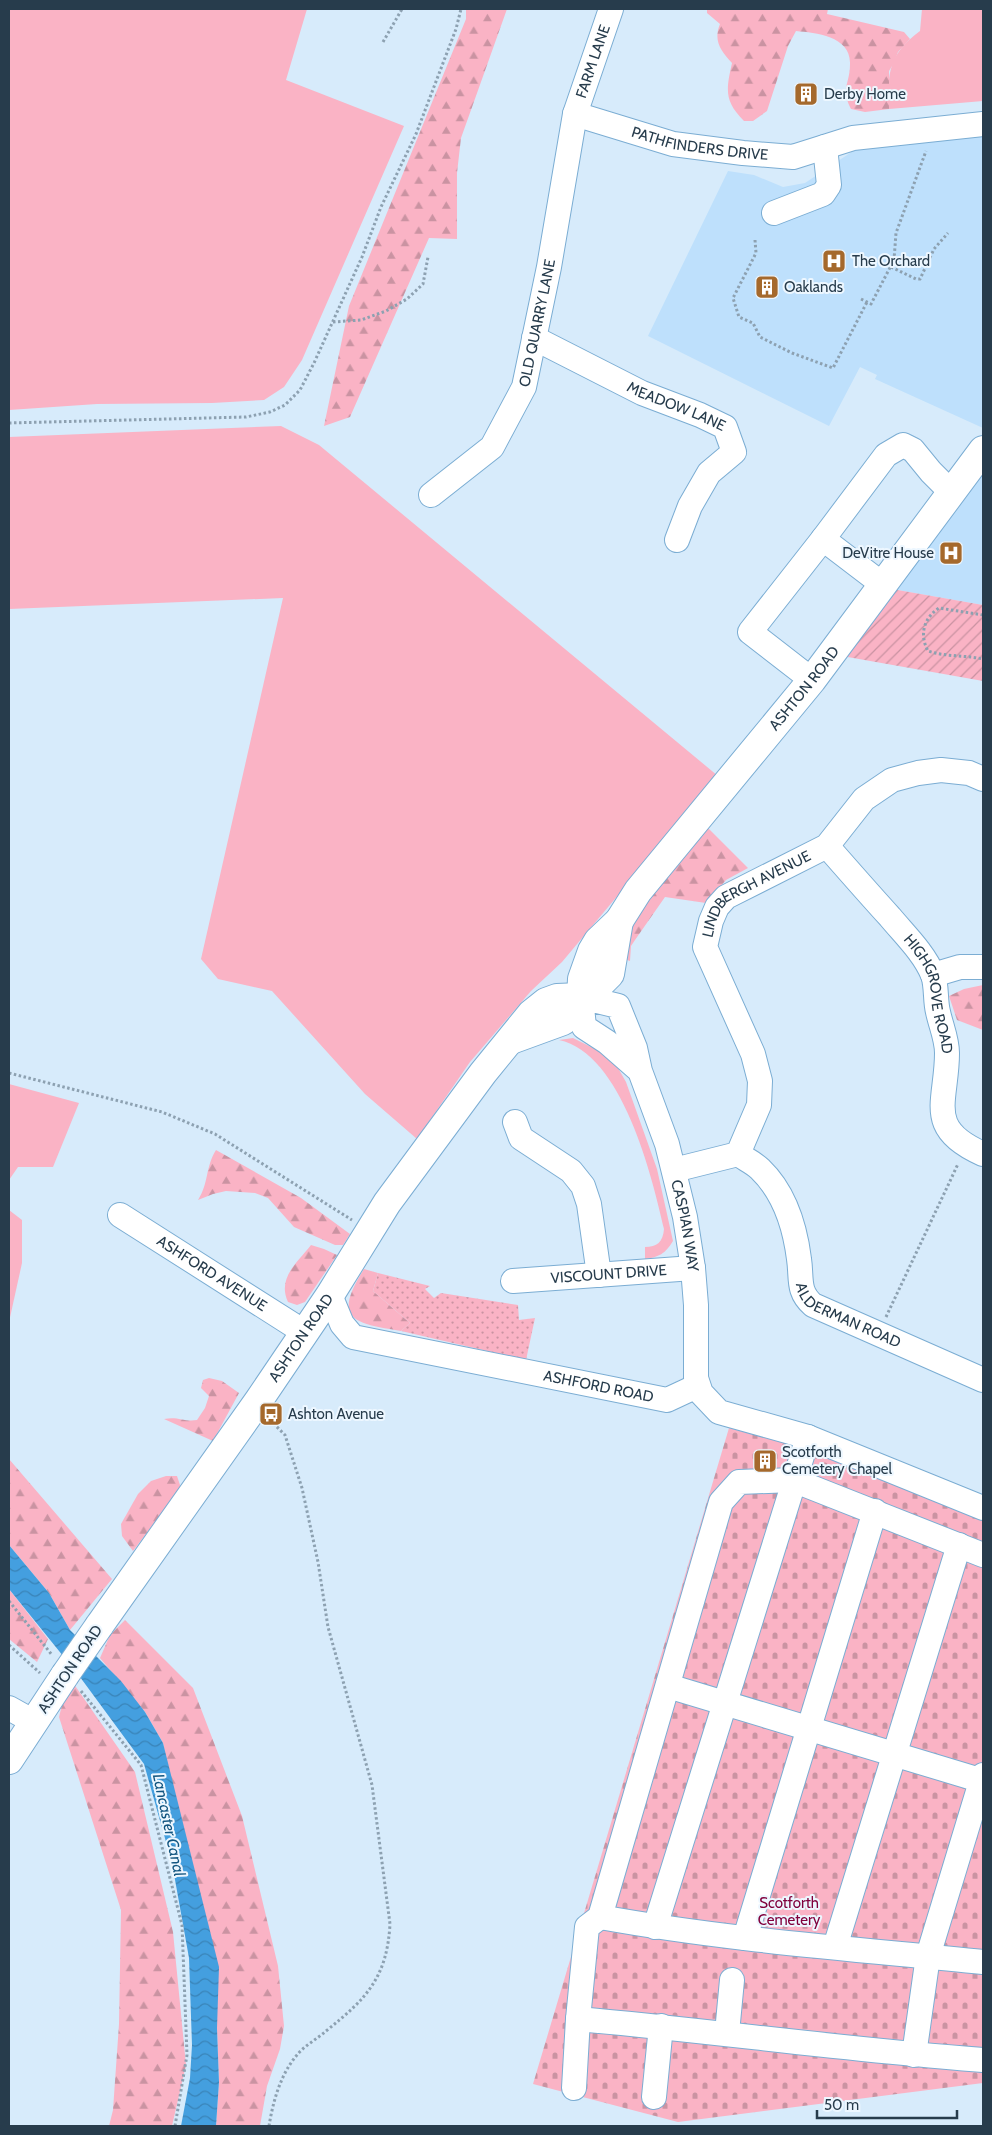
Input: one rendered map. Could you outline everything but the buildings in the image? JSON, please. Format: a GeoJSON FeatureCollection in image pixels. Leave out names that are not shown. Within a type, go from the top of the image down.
{"type":"FeatureCollection","features":[{"type":"Feature","properties":{"kind":"main road","name":"ASHTON ROAD"},"geometry":{"type":"LineString","coordinates":[[9,1760],[99,1626],[254,1406],[330,1294],[387,1203],[483,1073],[511,1040],[563,1021],[581,997],[600,984],[610,974],[619,921],[638,891],[812,680],[983,450]]}},
{"type":"Feature","properties":{"kind":"street","name":"FARM LANE"},"geometry":{"type":"LineString","coordinates":[[575,114],[611,9]]}},
{"type":"Feature","properties":{"kind":"street","name":"PATHFINDERS DRIVE"},"geometry":{"type":"LineString","coordinates":[[575,114],[673,144],[743,154],[793,157],[853,138],[933,129],[982,128]]}},
{"type":"Feature","properties":{"kind":"street","name":"OLD QUARRY LANE"},"geometry":{"type":"LineString","coordinates":[[431,495],[492,447],[524,387],[549,267],[575,114]]}},
{"type":"Feature","properties":{"kind":"street"},"geometry":{"type":"LineString","coordinates":[[774,213],[823,194],[829,186],[825,146]]}},
{"type":"Feature","properties":{"kind":"street","name":"MEADOW LANE"},"geometry":{"type":"LineString","coordinates":[[534,338],[642,393],[700,415],[725,427],[734,452],[709,473],[690,506],[677,540]]}},
{"type":"Feature","properties":{"kind":"street"},"geometry":{"type":"LineString","coordinates":[[812,680],[750,632],[823,539],[886,454],[903,445],[913,450],[952,493]]}},
{"type":"Feature","properties":{"kind":"street"},"geometry":{"type":"LineString","coordinates":[[823,539],[882,584]]}},
{"type":"Feature","properties":{"kind":"street","name":"LINDBERGH AVENUE"},"geometry":{"type":"LineString","coordinates":[[738,1154],[759,1105],[760,1081],[753,1054],[705,947],[709,927],[717,907],[726,897],[827,846],[864,800],[892,780],[918,773],[942,770],[969,773],[983,779]]}},
{"type":"Feature","properties":{"kind":"street","name":"HIGHGROVE ROAD"},"geometry":{"type":"LineString","coordinates":[[827,846],[914,944],[933,976],[938,1012],[946,1039],[947,1053],[942,1099],[946,1123],[954,1137],[975,1150]]}},
{"type":"Feature","properties":{"kind":"street"},"geometry":{"type":"LineString","coordinates":[[933,976],[960,967],[983,967]]}},
{"type":"Feature","properties":{"kind":"street","name":"CASPIAN WAY"},"geometry":{"type":"LineString","coordinates":[[640,1071],[607,1042],[584,1027],[581,997],[618,1006],[635,1048],[640,1071],[658,1118],[674,1170],[685,1218],[693,1268],[697,1386]]}},
{"type":"Feature","properties":{"kind":"street"},"geometry":{"type":"LineString","coordinates":[[515,1122],[521,1138],[570,1171],[583,1186],[589,1204],[599,1276]]}},
{"type":"Feature","properties":{"kind":"street"},"geometry":{"type":"LineString","coordinates":[[674,1170],[738,1154]]}},
{"type":"Feature","properties":{"kind":"street","name":"ALDERMAN ROAD"},"geometry":{"type":"LineString","coordinates":[[738,1154],[759,1168],[778,1190],[790,1220],[799,1259],[801,1288],[804,1298],[813,1305],[983,1380]]}},
{"type":"Feature","properties":{"kind":"street","name":"ASHFORD AVENUE"},"geometry":{"type":"LineString","coordinates":[[120,1215],[304,1332]]}},
{"type":"Feature","properties":{"kind":"street","name":"VISCOUNT DRIVE"},"geometry":{"type":"LineString","coordinates":[[522,1286],[599,1276],[693,1268]]}},
{"type":"Feature","properties":{"kind":"street","name":"ASHFORD ROAD"},"geometry":{"type":"LineString","coordinates":[[330,1294],[342,1324],[354,1337],[667,1400],[697,1386]]}},
{"type":"Feature","properties":{"kind":"street"},"geometry":{"type":"LineString","coordinates":[[697,1386],[707,1402],[720,1412],[808,1437],[983,1508]]}},
{"type":"Feature","properties":{"kind":"street"},"geometry":{"type":"LineString","coordinates":[[655,1927],[793,1480],[808,1437]]}},
{"type":"Feature","properties":{"kind":"street"},"geometry":{"type":"LineString","coordinates":[[574,2088],[578,2019],[587,1927],[600,1917],[721,1502],[739,1482],[793,1480],[983,1555]]}},
{"type":"Feature","properties":{"kind":"street"},"geometry":{"type":"LineString","coordinates":[[745,1938],[875,1512]]}},
{"type":"Feature","properties":{"kind":"street"},"geometry":{"type":"LineString","coordinates":[[835,1947],[959,1545]]}},
{"type":"Feature","properties":{"kind":"street"},"geometry":{"type":"LineString","coordinates":[[668,1686],[895,1756],[983,1779],[928,1956],[914,2055]]}},
{"type":"Feature","properties":{"kind":"street"},"geometry":{"type":"LineString","coordinates":[[9,1708],[34,1722]]}},
{"type":"Feature","properties":{"kind":"street"},"geometry":{"type":"LineString","coordinates":[[600,1917],[655,1927],[745,1938],[983,1962]]}},
{"type":"Feature","properties":{"kind":"street"},"geometry":{"type":"LineString","coordinates":[[727,2034],[732,1980]]}},
{"type":"Feature","properties":{"kind":"street"},"geometry":{"type":"LineString","coordinates":[[578,2019],[661,2026],[914,2055],[983,2060]]}},
{"type":"Feature","properties":{"kind":"street"},"geometry":{"type":"LineString","coordinates":[[654,2097],[661,2026]]}},
{"type":"Feature","properties":{"kind":"path"},"geometry":{"type":"LineString","coordinates":[[383,42],[402,9]]}},
{"type":"Feature","properties":{"kind":"path"},"geometry":{"type":"LineString","coordinates":[[9,424],[246,417],[270,412],[285,405],[300,390],[362,257],[380,207],[416,134],[456,29],[460,9]]}},
{"type":"Feature","properties":{"kind":"path"},"geometry":{"type":"LineString","coordinates":[[861,300],[871,304],[894,260],[896,234],[933,129]]}},
{"type":"Feature","properties":{"kind":"path"},"geometry":{"type":"LineString","coordinates":[[890,267],[920,279],[934,249],[948,233]]}},
{"type":"Feature","properties":{"kind":"path"},"geometry":{"type":"LineString","coordinates":[[755,240],[756,253],[733,298],[739,317],[753,323],[760,337],[792,353],[833,368],[867,302]]}},
{"type":"Feature","properties":{"kind":"path"},"geometry":{"type":"LineString","coordinates":[[333,322],[360,320],[386,311],[407,299],[423,284],[428,257]]}},
{"type":"Feature","properties":{"kind":"path"},"geometry":{"type":"LineString","coordinates":[[983,615],[939,608],[930,614],[925,621],[924,634],[925,645],[928,651],[941,655],[967,655],[983,659]]}},
{"type":"Feature","properties":{"kind":"path"},"geometry":{"type":"LineString","coordinates":[[9,1073],[162,1112],[215,1134],[370,1231]]}},
{"type":"Feature","properties":{"kind":"path"},"geometry":{"type":"LineString","coordinates":[[879,1333],[975,1150]]}},
{"type":"Feature","properties":{"kind":"path"},"geometry":{"type":"LineString","coordinates":[[254,1406],[285,1435],[302,1488],[318,1562],[328,1626],[372,1785],[390,1924],[389,1947],[373,1986],[356,2006],[297,2055],[285,2074],[273,2102],[269,2126]]}},
{"type":"Feature","properties":{"kind":"path"},"geometry":{"type":"LineString","coordinates":[[9,1645],[61,1681]]}},
{"type":"Feature","properties":{"kind":"path"},"geometry":{"type":"LineString","coordinates":[[141,1765],[182,1926],[187,2055],[175,2126]]}},
{"type":"Feature","properties":{"kind":"shaded area","name":"The Orchard"},"geometry":{"type":"Polygon","coordinates":[[[983,134],[983,428],[875,379],[877,375],[860,367],[829,426],[648,336],[728,171],[754,175],[783,187],[805,183],[856,149],[983,134]]]}},
{"type":"Feature","properties":{"kind":"shaded area","name":"DeVitre House"},"geometry":{"type":"Polygon","coordinates":[[[983,473],[983,605],[892,589],[946,518],[983,473]]]}},
{"type":"Feature","properties":{"kind":"green space"},"geometry":{"type":"Polygon","coordinates":[[[9,9],[307,9],[286,80],[404,126],[302,360],[284,387],[264,400],[212,403],[97,404],[9,410],[9,9]]]}},
{"type":"Feature","properties":{"kind":"green space"},"geometry":{"type":"Polygon","coordinates":[[[466,9],[507,9],[461,138],[457,173],[457,239],[429,238],[350,417],[324,426],[349,306],[466,19],[466,9]]]}},
{"type":"Feature","properties":{"kind":"green space"},"geometry":{"type":"Polygon","coordinates":[[[707,9],[828,9],[827,14],[904,32],[910,39],[898,52],[889,71],[889,109],[865,112],[851,109],[846,96],[850,64],[849,55],[845,47],[839,42],[822,35],[796,31],[788,46],[767,111],[753,121],[744,121],[737,114],[728,95],[732,63],[719,45],[717,36],[720,24],[707,13],[707,9]]]}},
{"type":"Feature","properties":{"kind":"green space"},"geometry":{"type":"Polygon","coordinates":[[[922,9],[983,9],[983,101],[889,109],[889,85],[892,65],[902,48],[920,31],[922,9]]]}},
{"type":"Feature","properties":{"kind":"green space"},"geometry":{"type":"Polygon","coordinates":[[[281,426],[319,445],[718,776],[562,962],[531,991],[470,1062],[417,1139],[365,1094],[272,991],[218,979],[201,959],[283,598],[9,609],[9,437],[281,426]]]}},
{"type":"Feature","properties":{"kind":"green space"},"geometry":{"type":"Polygon","coordinates":[[[892,589],[983,605],[983,681],[842,656],[892,589]]]}},
{"type":"Feature","properties":{"kind":"green space"},"geometry":{"type":"Polygon","coordinates":[[[708,828],[748,868],[726,880],[706,903],[665,897],[631,946],[630,961],[621,958],[627,931],[643,902],[708,828]]]}},
{"type":"Feature","properties":{"kind":"green space"},"geometry":{"type":"Polygon","coordinates":[[[983,985],[983,1030],[957,1020],[949,996],[964,989],[983,985]]]}},
{"type":"Feature","properties":{"kind":"green space"},"geometry":{"type":"Polygon","coordinates":[[[573,1038],[599,1051],[618,1068],[626,1082],[657,1169],[673,1241],[658,1256],[645,1259],[645,1247],[659,1243],[664,1229],[642,1149],[631,1120],[617,1092],[600,1068],[581,1050],[559,1040],[573,1038]]]}},
{"type":"Feature","properties":{"kind":"green space"},"geometry":{"type":"Polygon","coordinates":[[[9,1084],[79,1103],[53,1167],[18,1167],[9,1180],[9,1084]]]}},
{"type":"Feature","properties":{"kind":"green space"},"geometry":{"type":"Polygon","coordinates":[[[216,1150],[301,1198],[350,1234],[343,1245],[335,1245],[294,1227],[268,1198],[255,1193],[226,1191],[198,1200],[204,1188],[210,1163],[216,1150]]]}},
{"type":"Feature","properties":{"kind":"green space"},"geometry":{"type":"Polygon","coordinates":[[[9,1210],[22,1220],[22,1263],[9,1322],[9,1210]]]}},
{"type":"Feature","properties":{"kind":"green space"},"geometry":{"type":"Polygon","coordinates":[[[311,1245],[337,1255],[305,1302],[297,1305],[288,1302],[285,1286],[290,1271],[311,1245]]]}},
{"type":"Feature","properties":{"kind":"green space"},"geometry":{"type":"Polygon","coordinates":[[[364,1269],[378,1273],[373,1291],[410,1323],[401,1331],[360,1322],[353,1316],[349,1309],[349,1300],[354,1286],[364,1269]]]}},
{"type":"Feature","properties":{"kind":"green space"},"geometry":{"type":"Polygon","coordinates":[[[378,1273],[430,1286],[425,1289],[434,1298],[441,1293],[518,1305],[519,1320],[535,1318],[526,1360],[401,1331],[410,1323],[373,1291],[378,1273]]]}},
{"type":"Feature","properties":{"kind":"green space"},"geometry":{"type":"Polygon","coordinates":[[[209,1378],[222,1381],[239,1393],[213,1441],[164,1419],[197,1420],[205,1408],[209,1396],[201,1388],[203,1380],[209,1378]]]}},
{"type":"Feature","properties":{"kind":"green space","name":"Scotforth Cemetery"},"geometry":{"type":"Polygon","coordinates":[[[729,1428],[795,1446],[859,1468],[983,1521],[983,2083],[678,2122],[533,2084],[729,1428]]]}},
{"type":"Feature","properties":{"kind":"green space"},"geometry":{"type":"Polygon","coordinates":[[[9,1459],[112,1579],[70,1630],[49,1593],[9,1545],[9,1459]]]}},
{"type":"Feature","properties":{"kind":"green space"},"geometry":{"type":"Polygon","coordinates":[[[166,1476],[177,1476],[181,1488],[133,1551],[122,1536],[121,1524],[138,1494],[151,1481],[166,1476]]]}},
{"type":"Feature","properties":{"kind":"green space"},"geometry":{"type":"Polygon","coordinates":[[[9,1589],[48,1639],[37,1662],[9,1639],[9,1589]]]}},
{"type":"Feature","properties":{"kind":"green space"},"geometry":{"type":"Polygon","coordinates":[[[125,1620],[193,1688],[242,1816],[278,1966],[284,2026],[280,2049],[267,2086],[260,2126],[216,2126],[219,2082],[217,2028],[163,1743],[145,1712],[100,1658],[110,1635],[125,1620]]]}},
{"type":"Feature","properties":{"kind":"green space"},"geometry":{"type":"Polygon","coordinates":[[[69,1677],[135,1772],[173,1932],[186,2065],[172,2126],[109,2126],[113,2110],[119,2024],[121,1910],[59,1717],[69,1677]]]}},
{"type":"Feature","properties":{"kind":"water","name":"Lancaster Canal"},"geometry":{"type":"Polygon","coordinates":[[[9,1545],[49,1593],[70,1630],[121,1681],[145,1712],[163,1743],[219,1967],[217,2028],[219,2082],[216,2126],[181,2126],[190,2078],[192,2045],[189,1958],[172,1863],[144,1764],[80,1677],[9,1589],[9,1545]]]}},
{"type":"Feature","properties":{"kind":"place","name":"Derby Home"},"geometry":{"type":"Point","coordinates":[806,94]}},
{"type":"Feature","properties":{"kind":"place","name":"The Orchard"},"geometry":{"type":"Point","coordinates":[834,261]}},
{"type":"Feature","properties":{"kind":"place","name":"Oaklands"},"geometry":{"type":"Point","coordinates":[767,287]}},
{"type":"Feature","properties":{"kind":"place","name":"DeVitre House"},"geometry":{"type":"Point","coordinates":[951,553]}},
{"type":"Feature","properties":{"kind":"place","name":"Ashton Avenue"},"geometry":{"type":"Point","coordinates":[271,1414]}},
{"type":"Feature","properties":{"kind":"place","name":"Scotforth Cemetery Chapel"},"geometry":{"type":"Point","coordinates":[765,1461]}}]}
